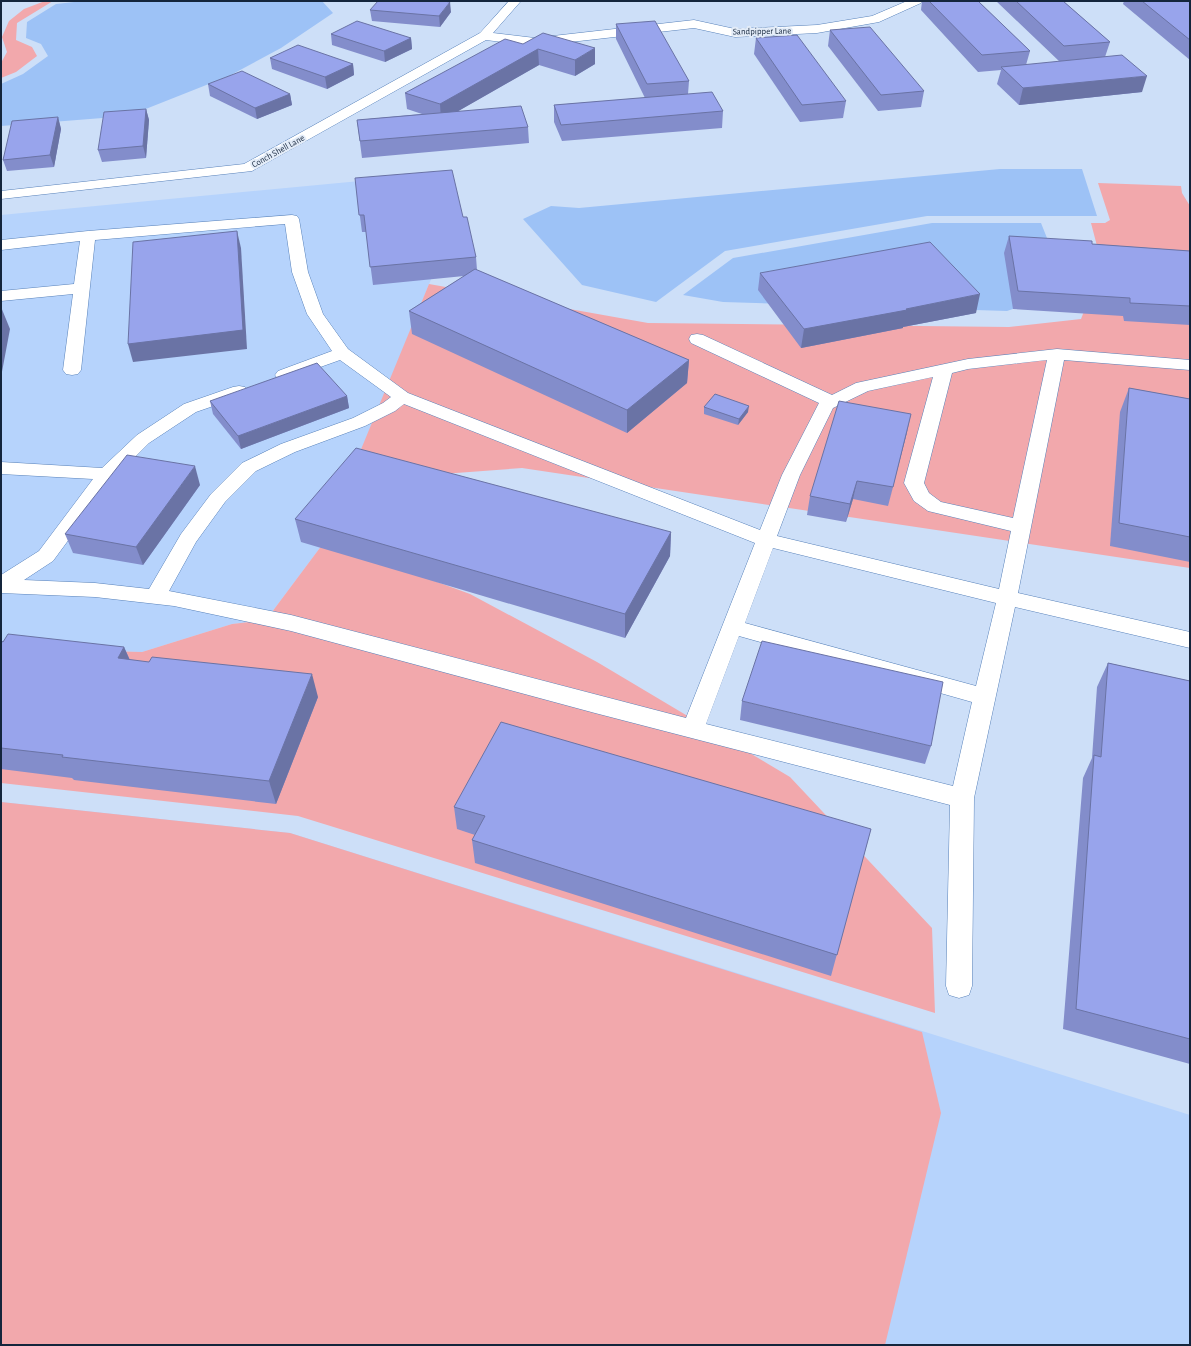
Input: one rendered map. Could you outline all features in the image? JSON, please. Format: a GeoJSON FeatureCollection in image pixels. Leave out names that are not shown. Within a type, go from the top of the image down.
{"type":"FeatureCollection","features":[{"type":"Feature","properties":{"kind":"street","name":"Conch Shell Lane"},"geometry":{"type":"LineString","coordinates":[[1,195],[247,168],[484,36],[515,1]]}},
{"type":"Feature","properties":{"kind":"street","name":"Sandpipper Lane"},"geometry":{"type":"LineString","coordinates":[[484,36],[535,42],[694,24],[735,33],[817,29],[875,19],[917,1]]}},
{"type":"Feature","properties":{"kind":"street"},"geometry":{"type":"LineString","coordinates":[[1,245],[292,218],[300,272],[315,314],[342,353],[402,397],[766,540],[1190,640]]}},
{"type":"Feature","properties":{"kind":"street"},"geometry":{"type":"LineString","coordinates":[[72,370],[88,236]]}},
{"type":"Feature","properties":{"kind":"street"},"geometry":{"type":"LineString","coordinates":[[1,296],[82,288]]}},
{"type":"Feature","properties":{"kind":"street"},"geometry":{"type":"LineString","coordinates":[[697,339],[832,402]]}},
{"type":"Feature","properties":{"kind":"street"},"geometry":{"type":"LineString","coordinates":[[1,585],[46,556],[107,474],[143,439],[190,408],[342,353]]}},
{"type":"Feature","properties":{"kind":"street"},"geometry":{"type":"LineString","coordinates":[[959,986],[962,798],[1007,598],[1057,354]]}},
{"type":"Feature","properties":{"kind":"street"},"geometry":{"type":"LineString","coordinates":[[693,729],[791,475],[826,405],[862,387],[968,364],[1057,354],[1190,365]]}},
{"type":"Feature","properties":{"kind":"street"},"geometry":{"type":"LineString","coordinates":[[944,369],[914,483],[921,497],[935,507],[1022,527]]}},
{"type":"Feature","properties":{"kind":"street"},"geometry":{"type":"LineString","coordinates":[[155,597],[188,539],[218,498],[248,467],[288,448],[359,422],[389,408],[402,397]]}},
{"type":"Feature","properties":{"kind":"street"},"geometry":{"type":"LineString","coordinates":[[1,468],[107,474]]}},
{"type":"Feature","properties":{"kind":"street"},"geometry":{"type":"LineString","coordinates":[[1,585],[95,590],[174,599],[291,623],[962,798]]}},
{"type":"Feature","properties":{"kind":"street"},"geometry":{"type":"LineString","coordinates":[[732,627],[985,697]]}},
{"type":"Feature","properties":{"kind":"shaded area"},"geometry":{"type":"Polygon","coordinates":[[[45,1],[53,1],[17,23],[16,40],[32,47],[37,56],[16,72],[1,78],[1,63],[7,52],[2,37],[9,21],[24,9],[45,1]]]}},
{"type":"Feature","properties":{"kind":"shaded area"},"geometry":{"type":"Polygon","coordinates":[[[83,1],[322,1],[333,13],[281,48],[229,76],[128,116],[1,126],[1,84],[23,74],[48,56],[41,44],[26,38],[27,22],[56,4],[83,1]]]}},
{"type":"Feature","properties":{"kind":"shaded area"},"geometry":{"type":"Polygon","coordinates":[[[1000,169],[1082,169],[1097,216],[927,216],[725,251],[656,302],[582,285],[523,219],[551,206],[579,208],[1000,169]]]}},
{"type":"Feature","properties":{"kind":"shaded area"},"geometry":{"type":"Polygon","coordinates":[[[413,176],[432,277],[325,541],[266,620],[232,624],[142,652],[32,649],[1,686],[1,215],[413,176]]]}},
{"type":"Feature","properties":{"kind":"shaded area"},"geometry":{"type":"Polygon","coordinates":[[[1098,183],[1181,186],[1182,193],[1190,206],[1190,568],[522,468],[348,481],[429,284],[648,323],[1009,327],[1081,319],[1102,265],[1091,223],[1105,223],[1110,220],[1098,183]]]}},
{"type":"Feature","properties":{"kind":"shaded area"},"geometry":{"type":"Polygon","coordinates":[[[932,223],[1041,223],[1047,238],[1075,285],[1043,299],[1007,311],[723,302],[683,295],[733,258],[932,223]]]}},
{"type":"Feature","properties":{"kind":"shaded area"},"geometry":{"type":"Polygon","coordinates":[[[325,541],[470,594],[597,662],[790,777],[932,928],[935,1013],[298,816],[1,783],[1,686],[31,649],[142,652],[232,624],[266,620],[325,541]]]}},
{"type":"Feature","properties":{"kind":"shaded area"},"geometry":{"type":"Polygon","coordinates":[[[1,802],[290,833],[1190,1115],[1190,1345],[1,1345],[1,802]]]}},
{"type":"Feature","properties":{"kind":"shaded area"},"geometry":{"type":"Polygon","coordinates":[[[1,802],[290,833],[922,1032],[941,1113],[885,1345],[1,1345],[1,802]]]}},
{"type":"Feature","properties":{"kind":"building"},"geometry":{"type":"Polygon","coordinates":[[[378,1],[450,2],[439,16],[370,10],[378,1]]]}},
{"type":"Feature","properties":{"kind":"building"},"geometry":{"type":"Polygon","coordinates":[[[929,1],[978,1],[1030,51],[982,55],[929,1]]]}},
{"type":"Feature","properties":{"kind":"building"},"geometry":{"type":"Polygon","coordinates":[[[1016,1],[1063,1],[1110,42],[1064,46],[1016,1]]]}},
{"type":"Feature","properties":{"kind":"building"},"geometry":{"type":"Polygon","coordinates":[[[1142,1],[1190,1],[1190,40],[1142,1]]]}},
{"type":"Feature","properties":{"kind":"building"},"geometry":{"type":"Polygon","coordinates":[[[357,21],[411,38],[384,51],[331,34],[357,21]]]}},
{"type":"Feature","properties":{"kind":"building"},"geometry":{"type":"Polygon","coordinates":[[[655,21],[689,81],[647,84],[616,24],[655,21]]]}},
{"type":"Feature","properties":{"kind":"building"},"geometry":{"type":"Polygon","coordinates":[[[870,27],[924,91],[881,95],[830,30],[870,27]]]}},
{"type":"Feature","properties":{"kind":"building"},"geometry":{"type":"Polygon","coordinates":[[[543,33],[595,48],[575,60],[538,49],[440,104],[405,93],[505,39],[523,44],[543,33]]]}},
{"type":"Feature","properties":{"kind":"building"},"geometry":{"type":"Polygon","coordinates":[[[797,35],[846,101],[802,105],[756,38],[797,35]]]}},
{"type":"Feature","properties":{"kind":"building"},"geometry":{"type":"Polygon","coordinates":[[[298,45],[353,64],[325,77],[270,58],[298,45]]]}},
{"type":"Feature","properties":{"kind":"building"},"geometry":{"type":"Polygon","coordinates":[[[1122,55],[1147,76],[1023,88],[1001,67],[1122,55]]]}},
{"type":"Feature","properties":{"kind":"building"},"geometry":{"type":"Polygon","coordinates":[[[242,71],[290,94],[255,108],[208,84],[242,71]]]}},
{"type":"Feature","properties":{"kind":"building"},"geometry":{"type":"Polygon","coordinates":[[[712,92],[723,111],[561,125],[554,105],[712,92]]]}},
{"type":"Feature","properties":{"kind":"building"},"geometry":{"type":"Polygon","coordinates":[[[521,106],[528,127],[360,141],[357,120],[521,106]]]}},
{"type":"Feature","properties":{"kind":"building"},"geometry":{"type":"Polygon","coordinates":[[[146,109],[143,146],[98,150],[104,112],[146,109]]]}},
{"type":"Feature","properties":{"kind":"building"},"geometry":{"type":"Polygon","coordinates":[[[58,117],[50,155],[3,160],[12,121],[58,117]]]}},
{"type":"Feature","properties":{"kind":"building"},"geometry":{"type":"Polygon","coordinates":[[[452,170],[463,217],[467,217],[476,257],[370,267],[364,215],[359,215],[355,178],[452,170]]]}},
{"type":"Feature","properties":{"kind":"building"},"geometry":{"type":"Polygon","coordinates":[[[237,231],[243,330],[128,344],[133,242],[237,231]]]}},
{"type":"Feature","properties":{"kind":"building"},"geometry":{"type":"Polygon","coordinates":[[[1009,236],[1092,241],[1092,244],[1190,251],[1190,306],[1130,303],[1130,298],[1018,291],[1009,236]]]}},
{"type":"Feature","properties":{"kind":"building"},"geometry":{"type":"Polygon","coordinates":[[[930,242],[980,294],[906,309],[907,310],[804,329],[760,273],[930,242]]]}},
{"type":"Feature","properties":{"kind":"building"},"geometry":{"type":"Polygon","coordinates":[[[475,269],[689,360],[627,410],[409,311],[475,269]]]}},
{"type":"Feature","properties":{"kind":"building"},"geometry":{"type":"Polygon","coordinates":[[[317,363],[347,396],[238,436],[210,401],[317,363]]]}},
{"type":"Feature","properties":{"kind":"building"},"geometry":{"type":"Polygon","coordinates":[[[1129,388],[1190,399],[1190,537],[1119,523],[1129,388]]]}},
{"type":"Feature","properties":{"kind":"building"},"geometry":{"type":"Polygon","coordinates":[[[715,394],[749,406],[739,419],[704,407],[715,394]]]}},
{"type":"Feature","properties":{"kind":"building"},"geometry":{"type":"Polygon","coordinates":[[[839,401],[911,414],[893,487],[857,481],[850,504],[810,496],[839,401]]]}},
{"type":"Feature","properties":{"kind":"building"},"geometry":{"type":"Polygon","coordinates":[[[356,448],[671,532],[625,614],[295,519],[356,448]]]}},
{"type":"Feature","properties":{"kind":"building"},"geometry":{"type":"Polygon","coordinates":[[[127,455],[195,466],[136,547],[65,534],[127,455]]]}},
{"type":"Feature","properties":{"kind":"building"},"geometry":{"type":"Polygon","coordinates":[[[8,634],[124,647],[118,658],[149,662],[152,657],[312,674],[269,781],[62,757],[63,755],[1,748],[1,641],[3,642],[8,634]]]}},
{"type":"Feature","properties":{"kind":"building"},"geometry":{"type":"Polygon","coordinates":[[[762,641],[943,682],[931,746],[742,701],[762,641]]]}},
{"type":"Feature","properties":{"kind":"building"},"geometry":{"type":"Polygon","coordinates":[[[1108,663],[1190,681],[1190,1039],[1076,1009],[1094,755],[1101,757],[1108,663]]]}},
{"type":"Feature","properties":{"kind":"building"},"geometry":{"type":"Polygon","coordinates":[[[501,722],[871,829],[837,955],[472,840],[485,816],[454,807],[501,722]]]}}]}
